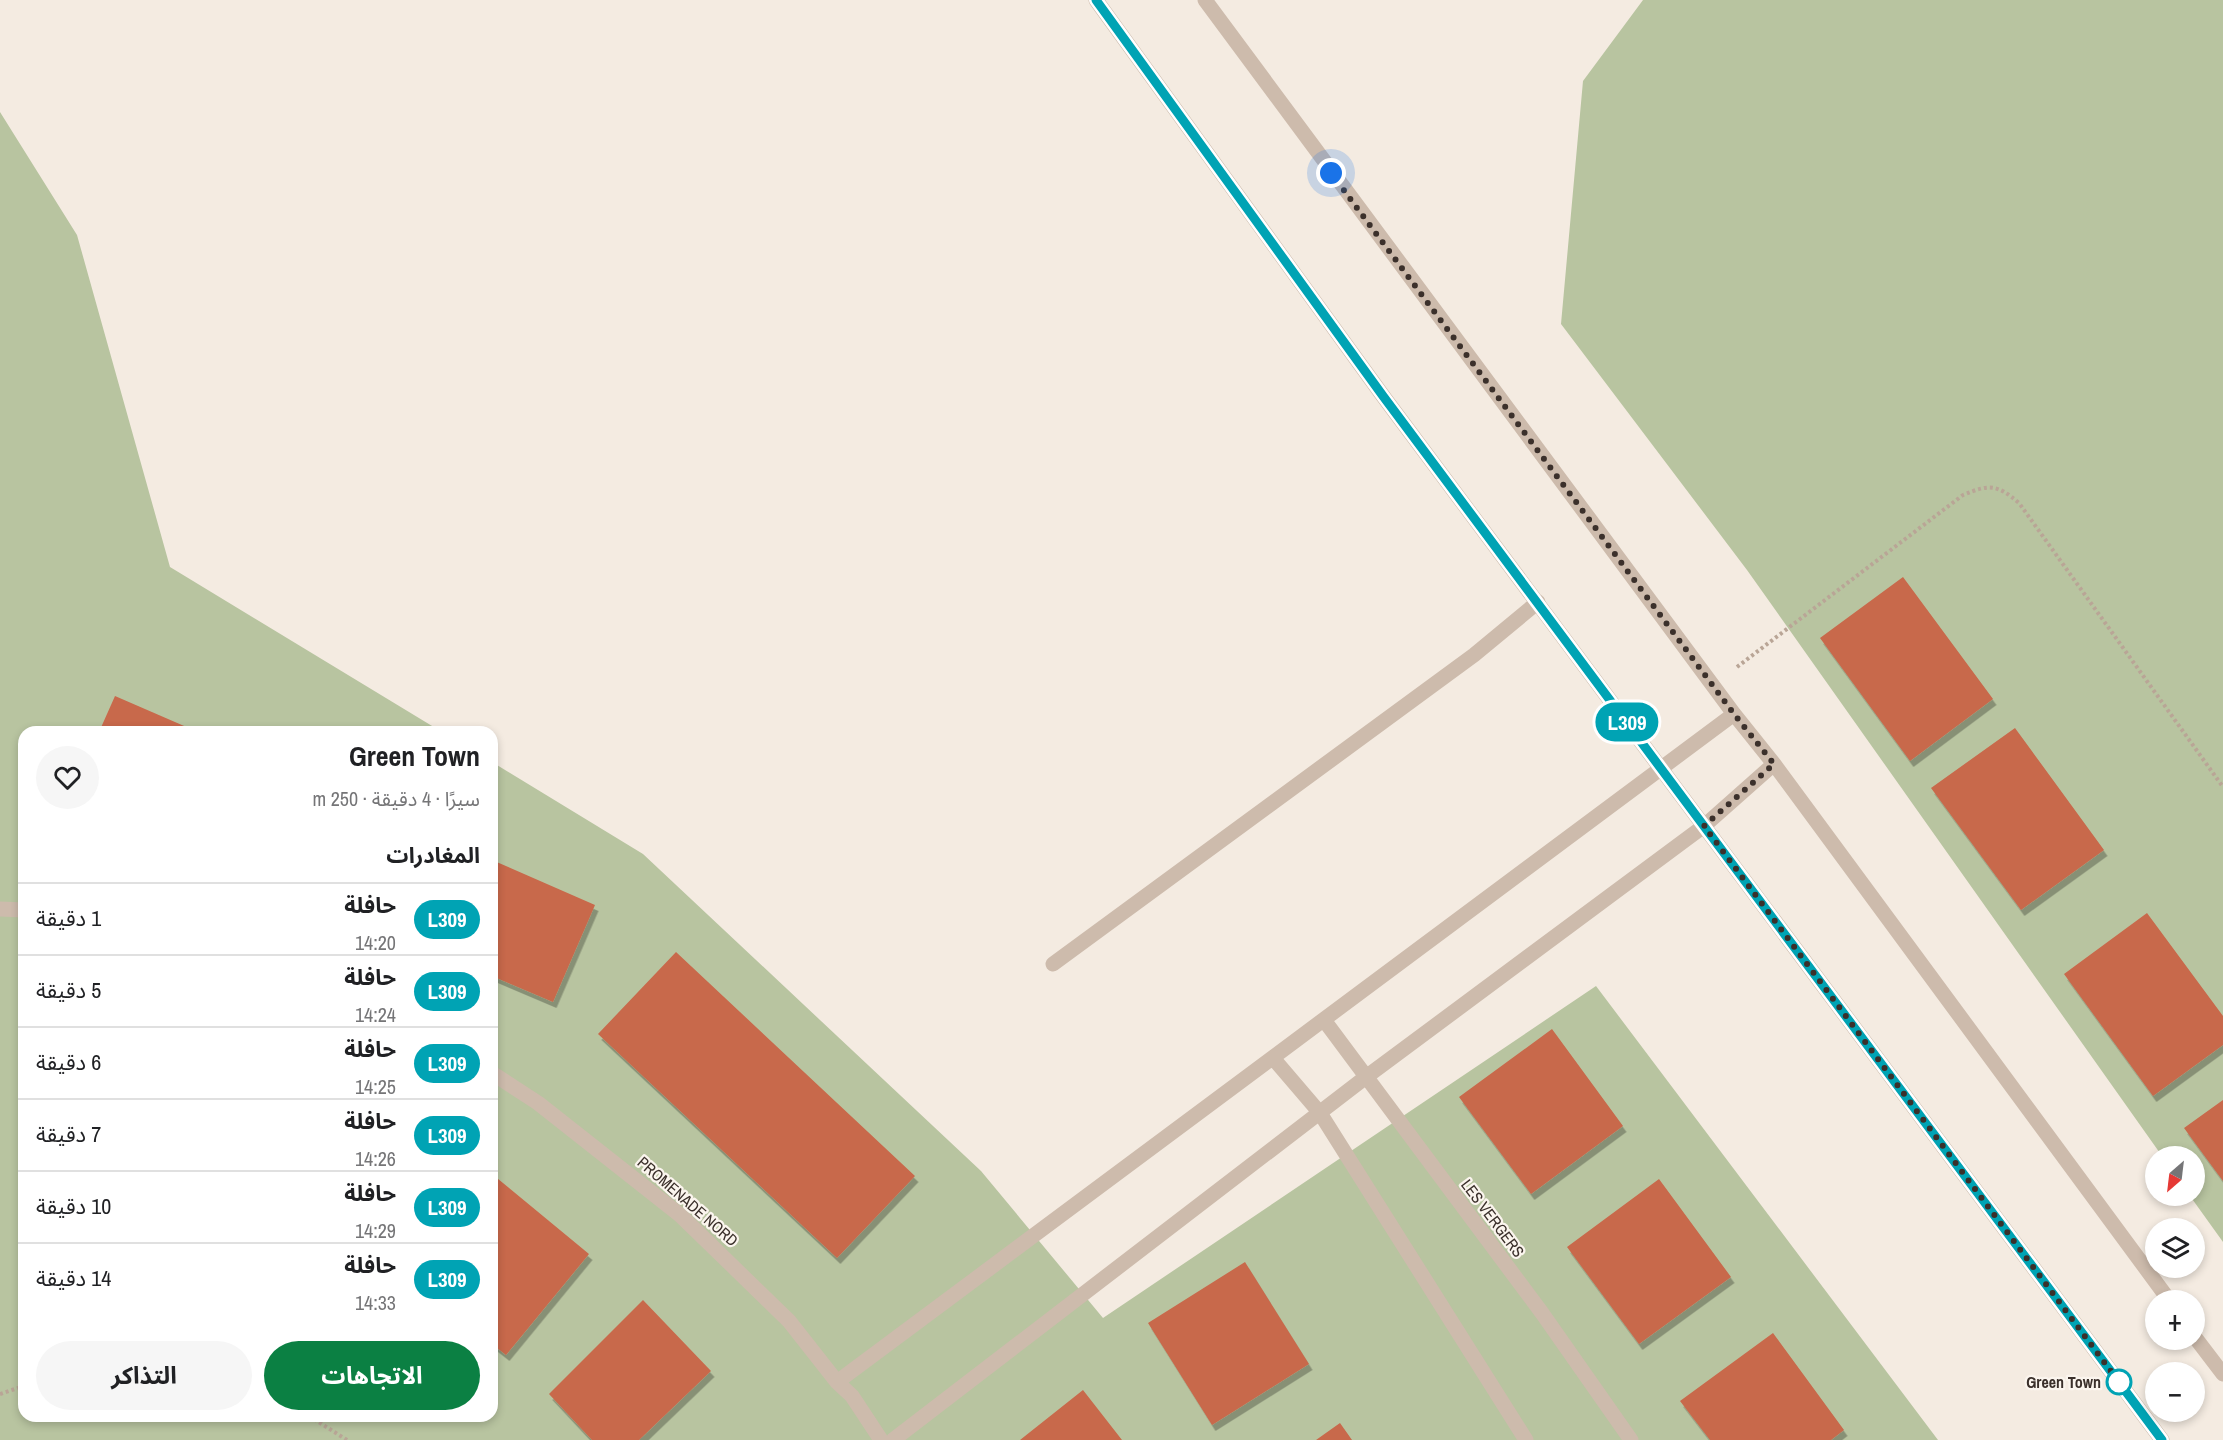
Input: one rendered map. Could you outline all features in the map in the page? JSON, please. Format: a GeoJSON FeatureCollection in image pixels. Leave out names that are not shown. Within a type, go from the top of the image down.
{"type":"FeatureCollection","features":[{"type":"Feature","properties":{"kind":"street"},"geometry":{"type":"LineString","coordinates":[[1096,0],[1383,396],[2162,1440]]}},
{"type":"Feature","properties":{"kind":"street"},"geometry":{"type":"LineString","coordinates":[[1205,0],[1712,686],[1774,764],[2162,1290]]}},
{"type":"Feature","properties":{"kind":"street"},"geometry":{"type":"LineString","coordinates":[[1053,964],[1474,656],[1538,603]]}},
{"type":"Feature","properties":{"kind":"street"},"geometry":{"type":"LineString","coordinates":[[837,1382],[1734,714]]}},
{"type":"Feature","properties":{"kind":"street"},"geometry":{"type":"LineString","coordinates":[[892,1440],[1366,1077],[1704,826],[1774,764]]}},
{"type":"Feature","properties":{"kind":"street"},"geometry":{"type":"LineString","coordinates":[[0,909],[18,910]]}},
{"type":"Feature","properties":{"kind":"street","name":"LES VERGERS"},"geometry":{"type":"LineString","coordinates":[[1324,1020],[1542,1313],[1631,1440]]}},
{"type":"Feature","properties":{"kind":"street"},"geometry":{"type":"LineString","coordinates":[[1273,1058],[1320,1113],[1526,1440]]}},
{"type":"Feature","properties":{"kind":"street","name":"PROMENADE NORD"},"geometry":{"type":"LineString","coordinates":[[498,1077],[538,1103],[680,1215],[789,1321],[837,1382],[852,1396],[881,1440]]}},
{"type":"Feature","properties":{"kind":"street"},"geometry":{"type":"LineString","coordinates":[[2205,1350],[2223,1374]]}},
{"type":"Feature","properties":{"kind":"path"},"geometry":{"type":"LineString","coordinates":[[1712,686],[1963,495],[1983,486],[2003,489],[2019,502],[2223,787]]}},
{"type":"Feature","properties":{"kind":"path"},"geometry":{"type":"LineString","coordinates":[[0,1394],[18,1388]]}},
{"type":"Feature","properties":{"kind":"path"},"geometry":{"type":"LineString","coordinates":[[318,1422],[347,1440]]}},
{"type":"Feature","properties":{"kind":"green space"},"geometry":{"type":"Polygon","coordinates":[[[1643,0],[2223,0],[2223,1242],[2197,1206],[2205,1206],[2205,1146],[2155,1146],[1747,570],[1561,324],[1583,81],[1643,0]]]}},
{"type":"Feature","properties":{"kind":"green space"},"geometry":{"type":"Polygon","coordinates":[[[0,112],[77,235],[170,567],[432,726],[18,726],[18,1422],[498,1422],[498,766],[643,854],[981,1171],[1103,1318],[1596,986],[1938,1440],[0,1440],[0,112]]]}},
{"type":"Feature","properties":{"kind":"building"},"geometry":{"type":"Polygon","coordinates":[[[1903,577],[1993,699],[1910,761],[1820,638],[1903,577]]]}},
{"type":"Feature","properties":{"kind":"building"},"geometry":{"type":"Polygon","coordinates":[[[115,696],[184,726],[102,726],[115,696]]]}},
{"type":"Feature","properties":{"kind":"building"},"geometry":{"type":"Polygon","coordinates":[[[2015,728],[2104,850],[2021,910],[1931,788],[2015,728]]]}},
{"type":"Feature","properties":{"kind":"building"},"geometry":{"type":"Polygon","coordinates":[[[498,863],[595,905],[553,1002],[498,979],[498,863]]]}},
{"type":"Feature","properties":{"kind":"building"},"geometry":{"type":"Polygon","coordinates":[[[2147,913],[2223,1016],[2223,1045],[2153,1096],[2064,974],[2147,913]]]}},
{"type":"Feature","properties":{"kind":"building"},"geometry":{"type":"Polygon","coordinates":[[[676,952],[915,1176],[837,1258],[598,1034],[676,952]]]}},
{"type":"Feature","properties":{"kind":"building"},"geometry":{"type":"Polygon","coordinates":[[[1552,1029],[1623,1126],[1531,1194],[1459,1097],[1552,1029]]]}},
{"type":"Feature","properties":{"kind":"building"},"geometry":{"type":"Polygon","coordinates":[[[2223,1100],[2223,1181],[2205,1157],[2205,1146],[2197,1146],[2184,1128],[2223,1100]]]}},
{"type":"Feature","properties":{"kind":"building"},"geometry":{"type":"Polygon","coordinates":[[[498,1179],[589,1254],[506,1355],[498,1349],[498,1179]]]}},
{"type":"Feature","properties":{"kind":"building"},"geometry":{"type":"Polygon","coordinates":[[[1659,1179],[1731,1277],[1639,1344],[1567,1247],[1659,1179]]]}},
{"type":"Feature","properties":{"kind":"building"},"geometry":{"type":"Polygon","coordinates":[[[1245,1262],[1309,1364],[1212,1425],[1148,1323],[1245,1262]]]}},
{"type":"Feature","properties":{"kind":"building"},"geometry":{"type":"Polygon","coordinates":[[[643,1300],[711,1371],[639,1440],[592,1440],[549,1394],[643,1300]]]}},
{"type":"Feature","properties":{"kind":"building"},"geometry":{"type":"Polygon","coordinates":[[[1773,1333],[1844,1430],[1831,1440],[1710,1440],[1680,1401],[1773,1333]]]}},
{"type":"Feature","properties":{"kind":"building"},"geometry":{"type":"Polygon","coordinates":[[[1083,1390],[1122,1440],[1020,1440],[1083,1390]]]}},
{"type":"Feature","properties":{"kind":"building"},"geometry":{"type":"Polygon","coordinates":[[[1340,1423],[1352,1440],[1316,1440],[1340,1423]]]}},
{"type":"Feature","properties":{"kind":"bus line","name":"L309"},"geometry":{"type":"LineString","coordinates":[[1096,0],[1383,396],[2162,1440]]}},
{"type":"Feature","properties":{"kind":"place","name":"Green Town"},"geometry":{"type":"Point","coordinates":[2119,1382]}},
{"type":"Feature","properties":{"kind":"route"},"geometry":{"type":"LineString","coordinates":[[1331,173],[1734,714],[1774,764],[1704,826],[2119,1382]]}}]}
